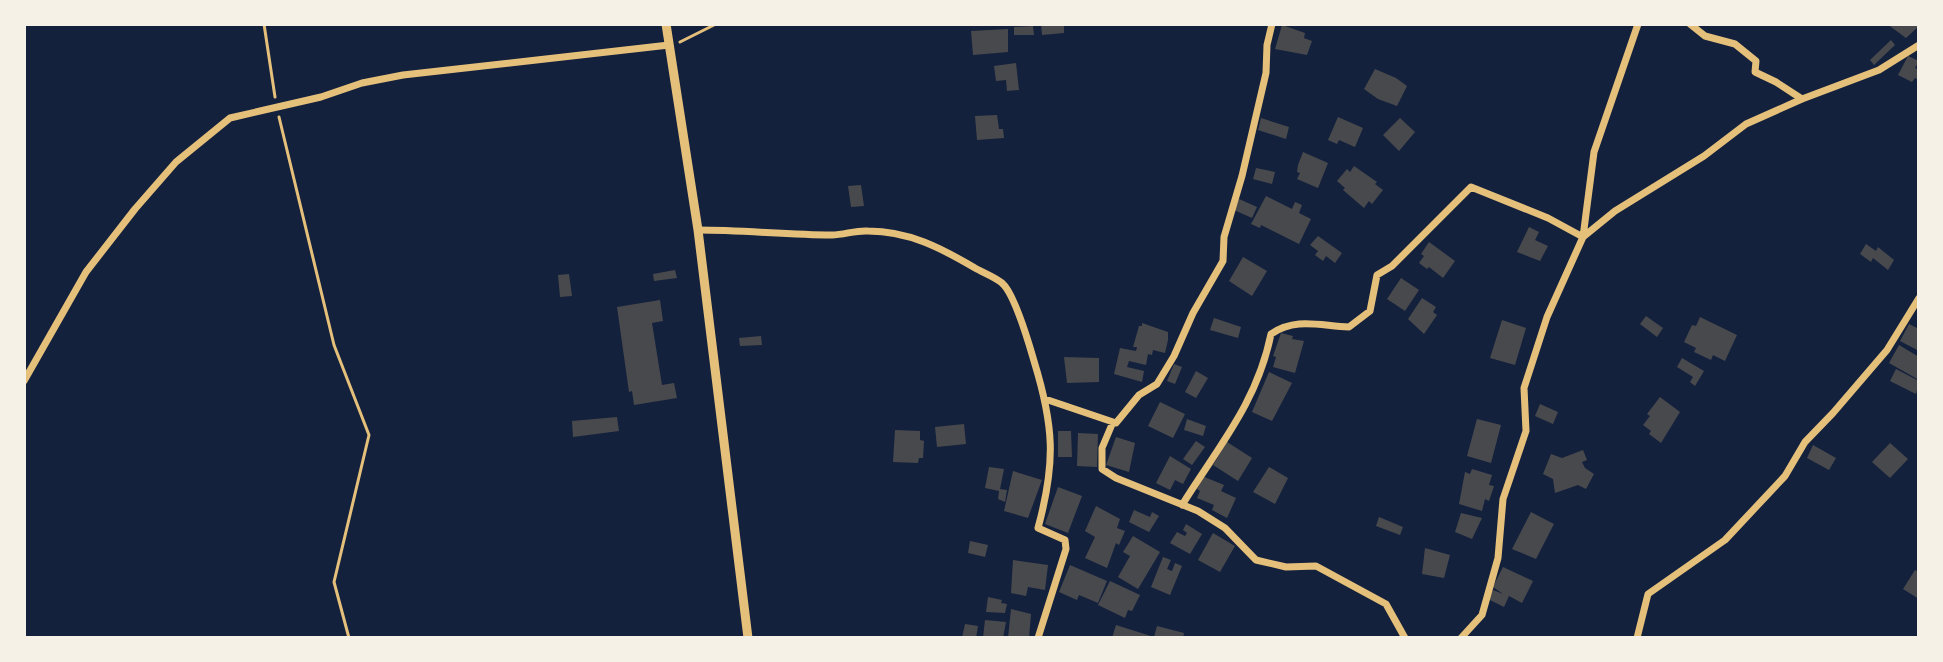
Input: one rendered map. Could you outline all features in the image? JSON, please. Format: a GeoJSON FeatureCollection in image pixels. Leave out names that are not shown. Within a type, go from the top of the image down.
{"type":"FeatureCollection","features":[{"type":"Feature","properties":{"kind":"street"},"geometry":{"type":"LineString","coordinates":[[666,24],[698,230],[748,638]]}},
{"type":"Feature","properties":{"kind":"street"},"geometry":{"type":"LineString","coordinates":[[1045,399],[1116,423],[1139,395],[1157,384],[1174,356],[1193,313],[1223,261],[1224,237],[1266,73],[1267,45],[1272,24]]}},
{"type":"Feature","properties":{"kind":"street"},"geometry":{"type":"LineString","coordinates":[[1461,638],[1482,615],[1498,558],[1503,499],[1526,431],[1524,388],[1547,317],[1583,237],[1594,152],[1638,24]]}},
{"type":"Feature","properties":{"kind":"street"},"geometry":{"type":"LineString","coordinates":[[1690,24],[1705,36],[1735,44],[1756,61],[1755,72],[1802,99]]}},
{"type":"Feature","properties":{"kind":"street"},"geometry":{"type":"LineString","coordinates":[[24,381],[86,272],[176,162],[230,118],[403,75],[669,45]]}},
{"type":"Feature","properties":{"kind":"street"},"geometry":{"type":"LineString","coordinates":[[1583,237],[1615,211],[1704,156],[1746,124],[1879,70],[1919,45]]}},
{"type":"Feature","properties":{"kind":"street"},"geometry":{"type":"LineString","coordinates":[[1182,505],[1238,421],[1264,366],[1271,334],[1282,326],[1300,322],[1349,327],[1370,311],[1377,275],[1392,266],[1471,187],[1548,218],[1583,237]]}},
{"type":"Feature","properties":{"kind":"street"},"geometry":{"type":"LineString","coordinates":[[698,230],[834,235],[866,230],[900,233],[942,248],[1004,284],[1022,323],[1051,428],[1052,455],[1038,528],[1065,540],[1066,549],[1038,638]]}},
{"type":"Feature","properties":{"kind":"street"},"geometry":{"type":"LineString","coordinates":[[1637,638],[1648,594],[1725,540],[1785,476],[1805,442],[1887,350],[1919,298]]}},
{"type":"Feature","properties":{"kind":"street"},"geometry":{"type":"LineString","coordinates":[[1113,422],[1102,448],[1102,469],[1116,478],[1198,511],[1225,528],[1256,560],[1286,567],[1316,566],[1386,604],[1405,638]]}},
{"type":"Feature","properties":{"kind":"path"},"geometry":{"type":"LineString","coordinates":[[264,24],[277,108],[334,345],[369,435],[334,582],[349,638]]}},
{"type":"Feature","properties":{"kind":"path"},"geometry":{"type":"LineString","coordinates":[[669,45],[716,24]]}},
{"type":"Feature","properties":{"kind":"building"},"geometry":{"type":"Polygon","coordinates":[[[1041,24],[1064,25],[1064,33],[1042,35],[1041,24]]]}},
{"type":"Feature","properties":{"kind":"building"},"geometry":{"type":"Polygon","coordinates":[[[1887,24],[1919,24],[1919,26],[1906,38],[1887,24]]]}},
{"type":"Feature","properties":{"kind":"building"},"geometry":{"type":"Polygon","coordinates":[[[1282,25],[1305,33],[1304,38],[1312,41],[1307,55],[1275,49],[1282,25]]]}},
{"type":"Feature","properties":{"kind":"building"},"geometry":{"type":"Polygon","coordinates":[[[1033,26],[1034,35],[1014,35],[1014,27],[1033,26]]]}},
{"type":"Feature","properties":{"kind":"building"},"geometry":{"type":"Polygon","coordinates":[[[1008,29],[1008,52],[973,55],[971,31],[1008,29]]]}},
{"type":"Feature","properties":{"kind":"building"},"geometry":{"type":"Polygon","coordinates":[[[1891,40],[1895,45],[1874,65],[1870,60],[1891,40]]]}},
{"type":"Feature","properties":{"kind":"building"},"geometry":{"type":"Polygon","coordinates":[[[1908,56],[1919,61],[1915,68],[1919,70],[1919,80],[1915,78],[1912,82],[1898,75],[1908,56]]]}},
{"type":"Feature","properties":{"kind":"building"},"geometry":{"type":"Polygon","coordinates":[[[1016,63],[1019,90],[1007,91],[1006,80],[996,81],[994,66],[1016,63]]]}},
{"type":"Feature","properties":{"kind":"building"},"geometry":{"type":"Polygon","coordinates":[[[1375,69],[1407,86],[1397,106],[1378,99],[1364,89],[1375,69]]]}},
{"type":"Feature","properties":{"kind":"building"},"geometry":{"type":"Polygon","coordinates":[[[997,115],[1004,138],[977,140],[975,116],[997,115]]]}},
{"type":"Feature","properties":{"kind":"building"},"geometry":{"type":"Polygon","coordinates":[[[1338,117],[1363,128],[1355,147],[1339,140],[1337,144],[1328,140],[1338,117]]]}},
{"type":"Feature","properties":{"kind":"building"},"geometry":{"type":"Polygon","coordinates":[[[1261,118],[1289,127],[1286,139],[1258,130],[1261,118]]]}},
{"type":"Feature","properties":{"kind":"building"},"geometry":{"type":"Polygon","coordinates":[[[1400,118],[1415,132],[1399,151],[1383,135],[1400,118]]]}},
{"type":"Feature","properties":{"kind":"building"},"geometry":{"type":"Polygon","coordinates":[[[1303,152],[1328,163],[1318,188],[1297,179],[1303,152]]]}},
{"type":"Feature","properties":{"kind":"building"},"geometry":{"type":"Polygon","coordinates":[[[1354,166],[1383,190],[1372,204],[1369,201],[1364,208],[1337,181],[1354,166]]]}},
{"type":"Feature","properties":{"kind":"building"},"geometry":{"type":"Polygon","coordinates":[[[1256,168],[1275,172],[1272,184],[1253,179],[1256,168]]]}},
{"type":"Feature","properties":{"kind":"building"},"geometry":{"type":"Polygon","coordinates":[[[861,185],[864,206],[851,207],[848,186],[861,185]]]}},
{"type":"Feature","properties":{"kind":"building"},"geometry":{"type":"Polygon","coordinates":[[[1266,196],[1292,209],[1295,202],[1302,205],[1299,213],[1311,219],[1299,244],[1261,225],[1260,228],[1251,224],[1266,196]]]}},
{"type":"Feature","properties":{"kind":"building"},"geometry":{"type":"Polygon","coordinates":[[[1239,199],[1257,207],[1252,218],[1234,210],[1239,199]]]}},
{"type":"Feature","properties":{"kind":"building"},"geometry":{"type":"Polygon","coordinates":[[[1529,227],[1539,232],[1535,240],[1548,246],[1540,261],[1517,252],[1529,227]]]}},
{"type":"Feature","properties":{"kind":"building"},"geometry":{"type":"Polygon","coordinates":[[[1318,236],[1342,253],[1335,263],[1326,256],[1323,261],[1315,255],[1318,251],[1310,245],[1318,236]]]}},
{"type":"Feature","properties":{"kind":"building"},"geometry":{"type":"Polygon","coordinates":[[[1429,242],[1455,261],[1443,278],[1419,263],[1429,242]]]}},
{"type":"Feature","properties":{"kind":"building"},"geometry":{"type":"Polygon","coordinates":[[[1866,244],[1876,251],[1878,247],[1894,260],[1888,270],[1873,258],[1871,262],[1860,254],[1866,244]]]}},
{"type":"Feature","properties":{"kind":"building"},"geometry":{"type":"Polygon","coordinates":[[[1243,257],[1267,271],[1252,296],[1229,281],[1243,257]]]}},
{"type":"Feature","properties":{"kind":"building"},"geometry":{"type":"Polygon","coordinates":[[[675,270],[677,278],[654,281],[653,274],[675,270]]]}},
{"type":"Feature","properties":{"kind":"building"},"geometry":{"type":"Polygon","coordinates":[[[569,274],[572,296],[560,297],[558,275],[569,274]]]}},
{"type":"Feature","properties":{"kind":"building"},"geometry":{"type":"Polygon","coordinates":[[[1401,278],[1419,290],[1405,311],[1387,299],[1401,278]]]}},
{"type":"Feature","properties":{"kind":"building"},"geometry":{"type":"Polygon","coordinates":[[[1422,298],[1436,307],[1433,312],[1437,315],[1424,334],[1408,319],[1422,298]]]}},
{"type":"Feature","properties":{"kind":"building"},"geometry":{"type":"Polygon","coordinates":[[[660,300],[663,321],[652,323],[662,385],[674,383],[677,398],[634,405],[632,391],[629,392],[617,307],[660,300]]]}},
{"type":"Feature","properties":{"kind":"building"},"geometry":{"type":"Polygon","coordinates":[[[1646,316],[1663,328],[1657,337],[1640,324],[1646,316]]]}},
{"type":"Feature","properties":{"kind":"building"},"geometry":{"type":"Polygon","coordinates":[[[1700,317],[1737,335],[1725,361],[1713,355],[1711,360],[1694,352],[1696,348],[1684,342],[1692,325],[1696,326],[1700,317]]]}},
{"type":"Feature","properties":{"kind":"building"},"geometry":{"type":"Polygon","coordinates":[[[1214,318],[1241,327],[1238,338],[1210,330],[1214,318]]]}},
{"type":"Feature","properties":{"kind":"building"},"geometry":{"type":"Polygon","coordinates":[[[1502,320],[1526,328],[1515,365],[1490,358],[1502,320]]]}},
{"type":"Feature","properties":{"kind":"building"},"geometry":{"type":"Polygon","coordinates":[[[1142,323],[1168,332],[1168,340],[1165,353],[1153,350],[1152,355],[1148,354],[1146,365],[1129,361],[1127,367],[1144,371],[1142,382],[1114,374],[1120,348],[1136,351],[1137,347],[1133,347],[1142,323]]]}},
{"type":"Feature","properties":{"kind":"building"},"geometry":{"type":"Polygon","coordinates":[[[1909,324],[1919,329],[1919,351],[1900,341],[1909,324]]]}},
{"type":"Feature","properties":{"kind":"building"},"geometry":{"type":"Polygon","coordinates":[[[1281,333],[1304,341],[1295,373],[1273,367],[1276,357],[1273,356],[1281,333]]]}},
{"type":"Feature","properties":{"kind":"building"},"geometry":{"type":"Polygon","coordinates":[[[761,336],[762,345],[740,346],[739,338],[761,336]]]}},
{"type":"Feature","properties":{"kind":"building"},"geometry":{"type":"Polygon","coordinates":[[[1899,345],[1919,357],[1919,380],[1889,363],[1899,345]]]}},
{"type":"Feature","properties":{"kind":"building"},"geometry":{"type":"Polygon","coordinates":[[[1064,357],[1099,358],[1099,382],[1067,383],[1064,357]]]}},
{"type":"Feature","properties":{"kind":"building"},"geometry":{"type":"Polygon","coordinates":[[[1682,358],[1704,371],[1695,386],[1690,382],[1693,377],[1677,367],[1682,358]]]}},
{"type":"Feature","properties":{"kind":"building"},"geometry":{"type":"Polygon","coordinates":[[[1174,364],[1182,367],[1175,384],[1167,381],[1174,364]]]}},
{"type":"Feature","properties":{"kind":"building"},"geometry":{"type":"Polygon","coordinates":[[[1896,369],[1919,381],[1916,394],[1890,381],[1896,369]]]}},
{"type":"Feature","properties":{"kind":"building"},"geometry":{"type":"Polygon","coordinates":[[[1196,371],[1208,378],[1196,398],[1185,392],[1196,371]]]}},
{"type":"Feature","properties":{"kind":"building"},"geometry":{"type":"Polygon","coordinates":[[[1269,372],[1292,383],[1272,421],[1252,412],[1269,372]]]}},
{"type":"Feature","properties":{"kind":"building"},"geometry":{"type":"Polygon","coordinates":[[[1660,397],[1680,412],[1661,443],[1643,425],[1660,397]]]}},
{"type":"Feature","properties":{"kind":"building"},"geometry":{"type":"Polygon","coordinates":[[[1160,402],[1185,414],[1173,438],[1148,426],[1160,402]]]}},
{"type":"Feature","properties":{"kind":"building"},"geometry":{"type":"Polygon","coordinates":[[[1540,404],[1558,412],[1553,424],[1535,416],[1540,404]]]}},
{"type":"Feature","properties":{"kind":"building"},"geometry":{"type":"Polygon","coordinates":[[[617,417],[619,431],[573,437],[572,421],[617,417]]]}},
{"type":"Feature","properties":{"kind":"building"},"geometry":{"type":"Polygon","coordinates":[[[1187,419],[1206,426],[1203,436],[1184,430],[1187,419]]]}},
{"type":"Feature","properties":{"kind":"building"},"geometry":{"type":"Polygon","coordinates":[[[1477,419],[1501,425],[1491,463],[1467,456],[1477,419]]]}},
{"type":"Feature","properties":{"kind":"building"},"geometry":{"type":"Polygon","coordinates":[[[964,424],[966,444],[937,447],[935,427],[964,424]]]}},
{"type":"Feature","properties":{"kind":"building"},"geometry":{"type":"Polygon","coordinates":[[[895,430],[920,431],[920,440],[924,441],[923,458],[919,458],[918,463],[893,462],[895,430]]]}},
{"type":"Feature","properties":{"kind":"building"},"geometry":{"type":"Polygon","coordinates":[[[1058,431],[1071,431],[1072,457],[1058,457],[1058,431]]]}},
{"type":"Feature","properties":{"kind":"building"},"geometry":{"type":"Polygon","coordinates":[[[1078,433],[1098,434],[1097,467],[1077,466],[1078,433]]]}},
{"type":"Feature","properties":{"kind":"building"},"geometry":{"type":"Polygon","coordinates":[[[1116,437],[1135,443],[1129,472],[1106,465],[1116,437]]]}},
{"type":"Feature","properties":{"kind":"building"},"geometry":{"type":"Polygon","coordinates":[[[1196,441],[1205,447],[1192,465],[1183,459],[1196,441]]]}},
{"type":"Feature","properties":{"kind":"building"},"geometry":{"type":"Polygon","coordinates":[[[1227,442],[1252,458],[1238,481],[1213,465],[1227,442]]]}},
{"type":"Feature","properties":{"kind":"building"},"geometry":{"type":"Polygon","coordinates":[[[1890,443],[1908,459],[1890,478],[1872,462],[1890,443]]]}},
{"type":"Feature","properties":{"kind":"building"},"geometry":{"type":"Polygon","coordinates":[[[1813,445],[1836,458],[1829,470],[1807,458],[1813,445]]]}},
{"type":"Feature","properties":{"kind":"building"},"geometry":{"type":"Polygon","coordinates":[[[1583,450],[1587,460],[1582,462],[1594,474],[1586,489],[1578,485],[1555,493],[1553,479],[1543,474],[1551,454],[1562,458],[1583,450]]]}},
{"type":"Feature","properties":{"kind":"building"},"geometry":{"type":"Polygon","coordinates":[[[1170,456],[1191,469],[1183,484],[1175,480],[1170,490],[1156,483],[1170,456]]]}},
{"type":"Feature","properties":{"kind":"building"},"geometry":{"type":"Polygon","coordinates":[[[989,467],[1004,469],[1000,489],[1007,490],[1005,502],[998,499],[999,491],[985,488],[989,467]]]}},
{"type":"Feature","properties":{"kind":"building"},"geometry":{"type":"Polygon","coordinates":[[[1269,467],[1288,478],[1275,504],[1253,492],[1269,467]]]}},
{"type":"Feature","properties":{"kind":"building"},"geometry":{"type":"Polygon","coordinates":[[[1472,469],[1492,475],[1489,485],[1494,486],[1489,501],[1485,499],[1482,511],[1459,504],[1465,472],[1470,474],[1472,469]]]}},
{"type":"Feature","properties":{"kind":"building"},"geometry":{"type":"Polygon","coordinates":[[[1013,471],[1042,480],[1028,518],[1004,511],[1013,471]]]}},
{"type":"Feature","properties":{"kind":"building"},"geometry":{"type":"Polygon","coordinates":[[[1202,476],[1224,485],[1221,491],[1236,498],[1227,518],[1212,510],[1214,505],[1197,498],[1202,476]]]}},
{"type":"Feature","properties":{"kind":"building"},"geometry":{"type":"Polygon","coordinates":[[[1058,487],[1082,496],[1068,533],[1045,524],[1058,487]]]}},
{"type":"Feature","properties":{"kind":"building"},"geometry":{"type":"Polygon","coordinates":[[[1096,506],[1120,519],[1117,528],[1125,531],[1119,545],[1116,543],[1107,568],[1085,558],[1095,537],[1085,531],[1096,506]]]}},
{"type":"Feature","properties":{"kind":"building"},"geometry":{"type":"Polygon","coordinates":[[[1134,510],[1150,517],[1152,512],[1159,516],[1149,532],[1129,522],[1134,510]]]}},
{"type":"Feature","properties":{"kind":"building"},"geometry":{"type":"Polygon","coordinates":[[[1531,512],[1554,524],[1536,559],[1512,549],[1531,512]]]}},
{"type":"Feature","properties":{"kind":"building"},"geometry":{"type":"Polygon","coordinates":[[[1461,513],[1482,518],[1472,539],[1455,532],[1461,513]]]}},
{"type":"Feature","properties":{"kind":"building"},"geometry":{"type":"Polygon","coordinates":[[[1379,517],[1403,527],[1400,535],[1376,526],[1379,517]]]}},
{"type":"Feature","properties":{"kind":"building"},"geometry":{"type":"Polygon","coordinates":[[[1186,524],[1202,534],[1190,554],[1170,543],[1177,532],[1185,536],[1187,533],[1183,530],[1186,524]]]}},
{"type":"Feature","properties":{"kind":"building"},"geometry":{"type":"Polygon","coordinates":[[[1213,533],[1235,546],[1220,572],[1198,560],[1213,533]]]}},
{"type":"Feature","properties":{"kind":"building"},"geometry":{"type":"Polygon","coordinates":[[[1133,536],[1160,552],[1138,589],[1118,577],[1130,556],[1123,552],[1133,536]]]}},
{"type":"Feature","properties":{"kind":"building"},"geometry":{"type":"Polygon","coordinates":[[[970,541],[988,545],[985,557],[968,553],[970,541]]]}},
{"type":"Feature","properties":{"kind":"building"},"geometry":{"type":"Polygon","coordinates":[[[1425,548],[1450,555],[1444,578],[1422,574],[1425,548]]]}},
{"type":"Feature","properties":{"kind":"building"},"geometry":{"type":"Polygon","coordinates":[[[1163,557],[1171,560],[1167,569],[1172,571],[1175,563],[1182,566],[1170,595],[1151,587],[1163,557]]]}},
{"type":"Feature","properties":{"kind":"building"},"geometry":{"type":"Polygon","coordinates":[[[1013,560],[1048,565],[1045,590],[1028,587],[1026,596],[1011,593],[1013,560]]]}},
{"type":"Feature","properties":{"kind":"building"},"geometry":{"type":"Polygon","coordinates":[[[1070,565],[1107,581],[1098,603],[1079,595],[1077,600],[1059,592],[1070,565]]]}},
{"type":"Feature","properties":{"kind":"building"},"geometry":{"type":"Polygon","coordinates":[[[1503,567],[1533,581],[1522,603],[1509,596],[1504,607],[1488,599],[1493,590],[1503,594],[1493,587],[1503,567]]]}},
{"type":"Feature","properties":{"kind":"building"},"geometry":{"type":"Polygon","coordinates":[[[1915,570],[1919,572],[1919,599],[1903,589],[1915,570]]]}},
{"type":"Feature","properties":{"kind":"building"},"geometry":{"type":"Polygon","coordinates":[[[1110,581],[1140,595],[1125,618],[1098,605],[1110,581]]]}},
{"type":"Feature","properties":{"kind":"building"},"geometry":{"type":"Polygon","coordinates":[[[988,597],[1007,604],[1005,613],[986,612],[988,597]]]}},
{"type":"Feature","properties":{"kind":"building"},"geometry":{"type":"Polygon","coordinates":[[[1011,609],[1031,614],[1029,638],[1008,638],[1011,609]]]}},
{"type":"Feature","properties":{"kind":"building"},"geometry":{"type":"Polygon","coordinates":[[[985,620],[1006,622],[1003,638],[983,638],[985,620]]]}},
{"type":"Feature","properties":{"kind":"building"},"geometry":{"type":"Polygon","coordinates":[[[965,624],[978,626],[976,638],[962,638],[965,624]]]}},
{"type":"Feature","properties":{"kind":"building"},"geometry":{"type":"Polygon","coordinates":[[[1116,625],[1154,637],[1157,626],[1184,633],[1183,638],[1112,638],[1116,625]]]}}]}
